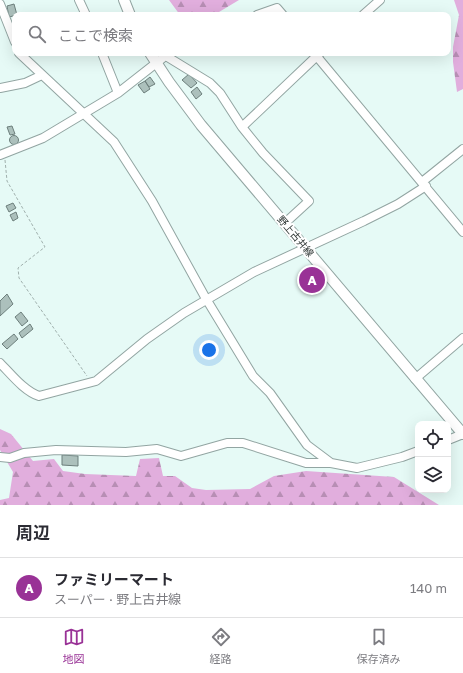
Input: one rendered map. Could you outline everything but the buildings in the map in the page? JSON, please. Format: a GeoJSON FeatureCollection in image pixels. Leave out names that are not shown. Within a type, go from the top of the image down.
{"type":"FeatureCollection","features":[{"type":"Feature","properties":{"kind":"main road"},"geometry":{"type":"LineString","coordinates":[[124,0],[129,12]]}},
{"type":"Feature","properties":{"kind":"main road","name":"野上古井線"},"geometry":{"type":"LineString","coordinates":[[152,56],[201,125],[463,434]]}},
{"type":"Feature","properties":{"kind":"street"},"geometry":{"type":"LineString","coordinates":[[80,0],[85,12]]}},
{"type":"Feature","properties":{"kind":"street"},"geometry":{"type":"LineString","coordinates":[[366,12],[380,0]]}},
{"type":"Feature","properties":{"kind":"street"},"geometry":{"type":"LineString","coordinates":[[0,4],[12,34]]}},
{"type":"Feature","properties":{"kind":"street"},"geometry":{"type":"LineString","coordinates":[[265,12],[277,8],[280,12]]}},
{"type":"Feature","properties":{"kind":"street"},"geometry":{"type":"LineString","coordinates":[[22,56],[114,142],[165,223],[207,300],[253,376],[270,393],[307,445],[331,463]]}},
{"type":"Feature","properties":{"kind":"street"},"geometry":{"type":"LineString","coordinates":[[103,56],[118,93]]}},
{"type":"Feature","properties":{"kind":"street"},"geometry":{"type":"LineString","coordinates":[[2,154],[43,138],[118,93],[165,56]]}},
{"type":"Feature","properties":{"kind":"street"},"geometry":{"type":"LineString","coordinates":[[170,56],[210,83],[220,93],[242,127],[263,153],[309,201],[285,223]]}},
{"type":"Feature","properties":{"kind":"street"},"geometry":{"type":"LineString","coordinates":[[242,127],[315,56]]}},
{"type":"Feature","properties":{"kind":"street"},"geometry":{"type":"LineString","coordinates":[[319,56],[463,232]]}},
{"type":"Feature","properties":{"kind":"street"},"geometry":{"type":"LineString","coordinates":[[0,88],[25,83],[42,75]]}},
{"type":"Feature","properties":{"kind":"street"},"geometry":{"type":"LineString","coordinates":[[0,363],[25,388],[38,396],[96,381],[147,339],[184,313],[254,272],[398,204],[424,184],[463,149]]}},
{"type":"Feature","properties":{"kind":"street"},"geometry":{"type":"LineString","coordinates":[[415,379],[463,338]]}},
{"type":"Feature","properties":{"kind":"street"},"geometry":{"type":"LineString","coordinates":[[451,439],[463,434]]}},
{"type":"Feature","properties":{"kind":"street"},"geometry":{"type":"LineString","coordinates":[[0,457],[10,458],[24,453],[56,450],[126,452],[157,449],[181,456],[227,442],[243,443],[306,463],[331,463],[358,468],[402,457],[415,452]]}},
{"type":"Feature","properties":{"kind":"path"},"geometry":{"type":"LineString","coordinates":[[2,154],[7,181],[45,247],[18,268],[19,278],[90,382]]}},
{"type":"Feature","properties":{"kind":"green space"},"geometry":{"type":"Polygon","coordinates":[[[169,0],[239,0],[219,12],[178,12],[169,0]]]}},
{"type":"Feature","properties":{"kind":"green space"},"geometry":{"type":"Polygon","coordinates":[[[454,0],[463,0],[463,89],[457,92],[453,62],[453,47],[459,15],[454,0]]]}},
{"type":"Feature","properties":{"kind":"green space"},"geometry":{"type":"Polygon","coordinates":[[[0,429],[11,434],[33,461],[54,459],[63,471],[85,474],[136,476],[140,459],[159,458],[163,476],[175,476],[192,488],[206,490],[250,489],[274,476],[306,471],[394,477],[415,490],[415,493],[420,493],[439,505],[0,505],[0,500],[9,498],[13,472],[0,450],[0,429]]]}},
{"type":"Feature","properties":{"kind":"place","name":"ファミリーマート"},"geometry":{"type":"Point","coordinates":[312,280]}}]}
